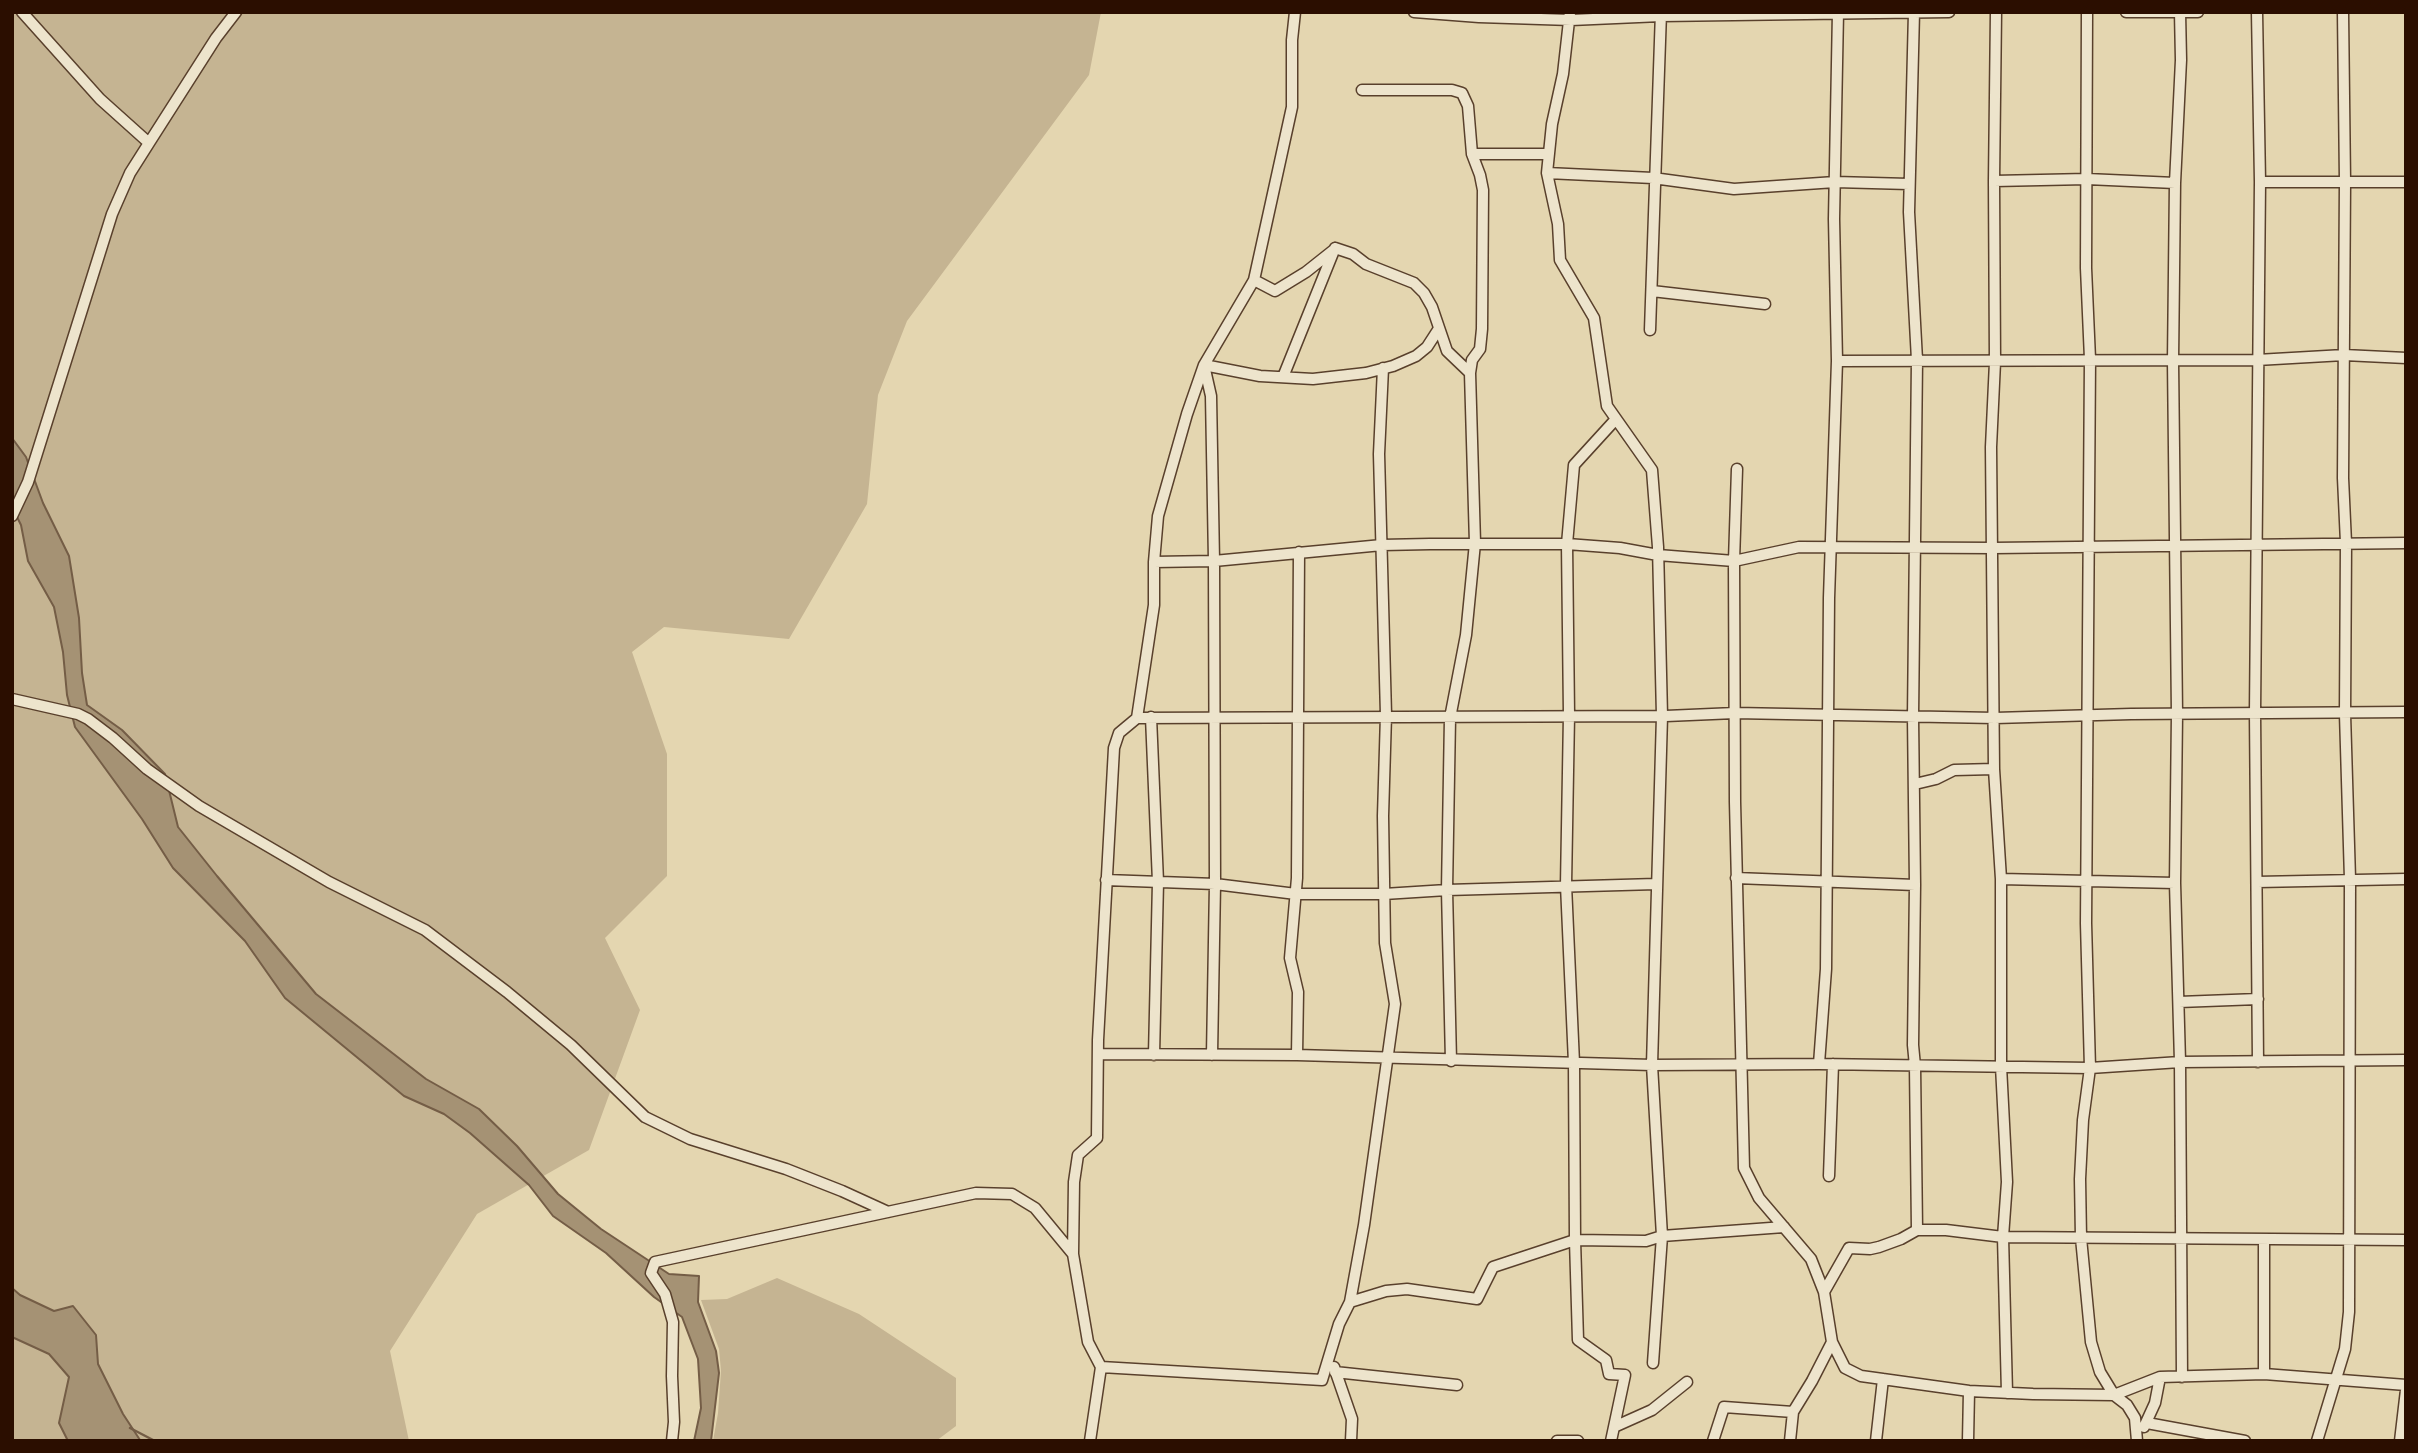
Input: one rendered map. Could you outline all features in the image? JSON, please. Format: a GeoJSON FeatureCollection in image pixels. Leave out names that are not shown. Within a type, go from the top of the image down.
{"type":"FeatureCollection","features":[{"type":"Feature","properties":{"kind":"street"},"geometry":{"type":"LineString","coordinates":[[22,12],[100,99],[149,143]]}},
{"type":"Feature","properties":{"kind":"street"},"geometry":{"type":"LineString","coordinates":[[12,516],[29,482],[111,214],[149,143],[216,38],[236,12]]}},
{"type":"Feature","properties":{"kind":"street"},"geometry":{"type":"LineString","coordinates":[[1137,718],[1154,605],[1158,516],[1204,365],[1254,280],[1292,107],[1292,40],[1296,12]]}},
{"type":"Feature","properties":{"kind":"street"},"geometry":{"type":"LineString","coordinates":[[1414,12],[1505,19],[1661,14],[1949,12]]}},
{"type":"Feature","properties":{"kind":"street"},"geometry":{"type":"LineString","coordinates":[[1996,12],[1995,362],[1991,447],[1994,769],[2001,878],[2001,1066],[2007,1182],[2003,1237],[2007,1393]]}},
{"type":"Feature","properties":{"kind":"street"},"geometry":{"type":"LineString","coordinates":[[2087,12],[2087,313],[2090,359],[2086,880],[2090,1068],[2081,1167],[2081,1238],[2091,1342],[2100,1372],[2114,1395],[2132,1412],[2137,1438]]}},
{"type":"Feature","properties":{"kind":"street"},"geometry":{"type":"LineString","coordinates":[[2126,12],[2198,12]]}},
{"type":"Feature","properties":{"kind":"street"},"geometry":{"type":"LineString","coordinates":[[2257,12],[2260,182],[2255,546],[2258,1062]]}},
{"type":"Feature","properties":{"kind":"street"},"geometry":{"type":"LineString","coordinates":[[2317,1441],[2348,1331],[2350,879],[2345,714],[2346,543],[2343,478],[2343,12]]}},
{"type":"Feature","properties":{"kind":"street"},"geometry":{"type":"LineString","coordinates":[[1819,1064],[1826,969],[1830,547],[1837,361],[1835,181],[1838,13]]}},
{"type":"Feature","properties":{"kind":"street"},"geometry":{"type":"LineString","coordinates":[[1914,13],[1909,184],[1917,360],[1913,717],[1913,1045],[1916,1066],[1917,1230]]}},
{"type":"Feature","properties":{"kind":"street"},"geometry":{"type":"LineString","coordinates":[[2180,13],[2173,361],[2177,715],[2175,883],[2180,1062],[2182,1377]]}},
{"type":"Feature","properties":{"kind":"street"},"geometry":{"type":"LineString","coordinates":[[1650,330],[1653,178],[1661,14]]}},
{"type":"Feature","properties":{"kind":"street"},"geometry":{"type":"LineString","coordinates":[[1570,16],[1547,173],[1558,224],[1560,260],[1594,318],[1607,406],[1652,470],[1658,555],[1662,716],[1652,1065],[1662,1236],[1653,1363]]}},
{"type":"Feature","properties":{"kind":"street"},"geometry":{"type":"LineString","coordinates":[[1362,90],[1452,90],[1462,93],[1468,106],[1472,154],[1483,190],[1482,329],[1480,349],[1472,360],[1471,373],[1475,543],[1466,635],[1450,718],[1447,890],[1451,1061]]}},
{"type":"Feature","properties":{"kind":"street"},"geometry":{"type":"LineString","coordinates":[[1472,154],[1549,154]]}},
{"type":"Feature","properties":{"kind":"street"},"geometry":{"type":"LineString","coordinates":[[1547,173],[1653,178],[1734,189],[1835,181],[1909,184]]}},
{"type":"Feature","properties":{"kind":"street"},"geometry":{"type":"LineString","coordinates":[[1994,181],[2087,179],[2175,183]]}},
{"type":"Feature","properties":{"kind":"street"},"geometry":{"type":"LineString","coordinates":[[2260,182],[2406,182]]}},
{"type":"Feature","properties":{"kind":"street"},"geometry":{"type":"LineString","coordinates":[[1254,280],[1275,291],[1306,272],[1335,248]]}},
{"type":"Feature","properties":{"kind":"street"},"geometry":{"type":"LineString","coordinates":[[1335,248],[1353,254],[1366,264],[1415,283],[1424,293],[1447,351],[1471,373]]}},
{"type":"Feature","properties":{"kind":"street"},"geometry":{"type":"LineString","coordinates":[[1283,377],[1335,248]]}},
{"type":"Feature","properties":{"kind":"street"},"geometry":{"type":"LineString","coordinates":[[1652,291],[1765,304]]}},
{"type":"Feature","properties":{"kind":"street"},"geometry":{"type":"LineString","coordinates":[[1204,365],[1260,376],[1313,379],[1366,373],[1416,356],[1427,347],[1438,330]]}},
{"type":"Feature","properties":{"kind":"street"},"geometry":{"type":"LineString","coordinates":[[1837,361],[2173,361],[2344,355],[2406,358]]}},
{"type":"Feature","properties":{"kind":"street"},"geometry":{"type":"LineString","coordinates":[[1204,365],[1211,396],[1214,561],[1216,884],[1212,1055]]}},
{"type":"Feature","properties":{"kind":"street"},"geometry":{"type":"LineString","coordinates":[[1101,1367],[1322,1380],[1339,1324],[1350,1302],[1364,1225],[1395,1004],[1385,943],[1384,894],[1386,715],[1379,454],[1383,368]]}},
{"type":"Feature","properties":{"kind":"street"},"geometry":{"type":"LineString","coordinates":[[1611,1441],[1625,1375],[1609,1374],[1606,1360],[1578,1340],[1574,1063],[1566,885],[1569,715],[1567,544],[1574,465],[1616,419]]}},
{"type":"Feature","properties":{"kind":"street"},"geometry":{"type":"LineString","coordinates":[[1737,469],[1734,561],[1736,878],[1744,1168],[1759,1198],[1811,1259],[1824,1292],[1832,1342],[1844,1368],[1861,1376],[1969,1391],[2007,1393],[2114,1395],[2160,1377],[2264,1374],[2334,1378],[2406,1388],[2400,1441]]}},
{"type":"Feature","properties":{"kind":"street"},"geometry":{"type":"LineString","coordinates":[[1154,562],[1214,561],[1382,545],[1475,543],[1567,544],[1734,561],[1799,547],[1994,548],[2406,543]]}},
{"type":"Feature","properties":{"kind":"street"},"geometry":{"type":"LineString","coordinates":[[1297,1055],[1298,992],[1290,958],[1296,894],[1299,552]]}},
{"type":"Feature","properties":{"kind":"street"},"geometry":{"type":"LineString","coordinates":[[12,699],[78,714],[88,719],[147,769],[200,807],[329,882],[425,930],[571,1045],[645,1117],[690,1139],[797,1174],[888,1212]]}},
{"type":"Feature","properties":{"kind":"street"},"geometry":{"type":"LineString","coordinates":[[1090,1441],[1101,1367],[1088,1342],[1073,1254],[1074,1182],[1078,1156],[1097,1138],[1098,1054],[1114,748],[1119,733],[1137,718],[1386,715],[1450,718],[1735,713],[1995,718],[2406,712]]}},
{"type":"Feature","properties":{"kind":"street"},"geometry":{"type":"LineString","coordinates":[[1151,718],[1158,882],[1154,1055]]}},
{"type":"Feature","properties":{"kind":"street"},"geometry":{"type":"LineString","coordinates":[[1915,784],[1936,779],[1954,770],[1994,769]]}},
{"type":"Feature","properties":{"kind":"street"},"geometry":{"type":"LineString","coordinates":[[1736,878],[1915,885]]}},
{"type":"Feature","properties":{"kind":"street"},"geometry":{"type":"LineString","coordinates":[[2001,878],[2175,883]]}},
{"type":"Feature","properties":{"kind":"street"},"geometry":{"type":"LineString","coordinates":[[2257,882],[2406,879]]}},
{"type":"Feature","properties":{"kind":"street"},"geometry":{"type":"LineString","coordinates":[[1106,880],[1216,884],[1296,894],[1384,894],[1566,885],[1656,884]]}},
{"type":"Feature","properties":{"kind":"street"},"geometry":{"type":"LineString","coordinates":[[2179,1002],[2258,999]]}},
{"type":"Feature","properties":{"kind":"street"},"geometry":{"type":"LineString","coordinates":[[1098,1054],[1297,1055],[1652,1065],[1833,1064],[2090,1068],[2180,1062],[2406,1060]]}},
{"type":"Feature","properties":{"kind":"street"},"geometry":{"type":"LineString","coordinates":[[1829,1176],[1833,1064]]}},
{"type":"Feature","properties":{"kind":"street"},"geometry":{"type":"LineString","coordinates":[[672,1441],[673,1322],[665,1294],[651,1273],[655,1262],[976,1193],[1012,1195],[1035,1208],[1073,1254]]}},
{"type":"Feature","properties":{"kind":"street"},"geometry":{"type":"LineString","coordinates":[[1350,1302],[1386,1291],[1407,1289],[1477,1299],[1493,1267],[1575,1240],[1646,1241],[1662,1236],[1784,1227]]}},
{"type":"Feature","properties":{"kind":"street"},"geometry":{"type":"LineString","coordinates":[[1824,1292],[1849,1248],[1879,1247],[1917,1230],[1946,1230],[2003,1237],[2406,1240]]}},
{"type":"Feature","properties":{"kind":"street"},"geometry":{"type":"LineString","coordinates":[[2264,1239],[2264,1374]]}},
{"type":"Feature","properties":{"kind":"street"},"geometry":{"type":"LineString","coordinates":[[1790,1441],[1793,1412],[1832,1342]]}},
{"type":"Feature","properties":{"kind":"street"},"geometry":{"type":"LineString","coordinates":[[1330,1356],[1352,1419],[1351,1441]]}},
{"type":"Feature","properties":{"kind":"street"},"geometry":{"type":"LineString","coordinates":[[1335,1372],[1457,1385]]}},
{"type":"Feature","properties":{"kind":"street"},"geometry":{"type":"LineString","coordinates":[[2137,1438],[2155,1403],[2160,1377]]}},
{"type":"Feature","properties":{"kind":"street"},"geometry":{"type":"LineString","coordinates":[[1876,1441],[1883,1379]]}},
{"type":"Feature","properties":{"kind":"street"},"geometry":{"type":"LineString","coordinates":[[1614,1427],[1652,1410],[1686,1382]]}},
{"type":"Feature","properties":{"kind":"street"},"geometry":{"type":"LineString","coordinates":[[1968,1441],[1969,1391]]}},
{"type":"Feature","properties":{"kind":"street"},"geometry":{"type":"LineString","coordinates":[[1713,1441],[1724,1407],[1793,1412]]}},
{"type":"Feature","properties":{"kind":"street"},"geometry":{"type":"LineString","coordinates":[[2147,1423],[2245,1441]]}},
{"type":"Feature","properties":{"kind":"street"},"geometry":{"type":"LineString","coordinates":[[1557,1441],[1578,1441]]}},
{"type":"Feature","properties":{"kind":"shaded area"},"geometry":{"type":"Polygon","coordinates":[[[12,12],[1101,12],[1089,75],[907,321],[878,395],[867,504],[789,639],[664,627],[632,652],[667,754],[667,876],[605,938],[640,1010],[589,1150],[477,1214],[390,1351],[409,1441],[12,1441],[12,12]]]}},
{"type":"Feature","properties":{"kind":"shaded area"},"geometry":{"type":"Polygon","coordinates":[[[12,438],[26,457],[43,503],[69,556],[79,618],[87,705],[122,730],[165,774],[178,827],[316,994],[426,1079],[479,1109],[517,1146],[558,1194],[601,1229],[669,1274],[699,1276],[698,1302],[716,1351],[719,1373],[711,1441],[694,1441],[701,1408],[698,1359],[682,1317],[654,1297],[606,1253],[553,1216],[529,1185],[470,1133],[444,1114],[404,1096],[285,998],[245,941],[173,868],[142,819],[75,727],[67,695],[63,652],[54,607],[28,561],[21,525],[12,507],[12,438]]]}},
{"type":"Feature","properties":{"kind":"shaded area"},"geometry":{"type":"Polygon","coordinates":[[[777,1278],[859,1314],[956,1378],[956,1426],[936,1441],[713,1441],[721,1371],[719,1349],[701,1300],[727,1299],[777,1278]]]}},
{"type":"Feature","properties":{"kind":"shaded area"},"geometry":{"type":"Polygon","coordinates":[[[12,1288],[20,1295],[54,1311],[73,1306],[96,1335],[98,1364],[123,1414],[140,1440],[146,1441],[68,1441],[59,1423],[69,1377],[49,1354],[12,1337],[12,1288]]]}},
{"type":"Feature","properties":{"kind":"waterway"},"geometry":{"type":"LineString","coordinates":[[130,1428],[155,1441]]}}]}
